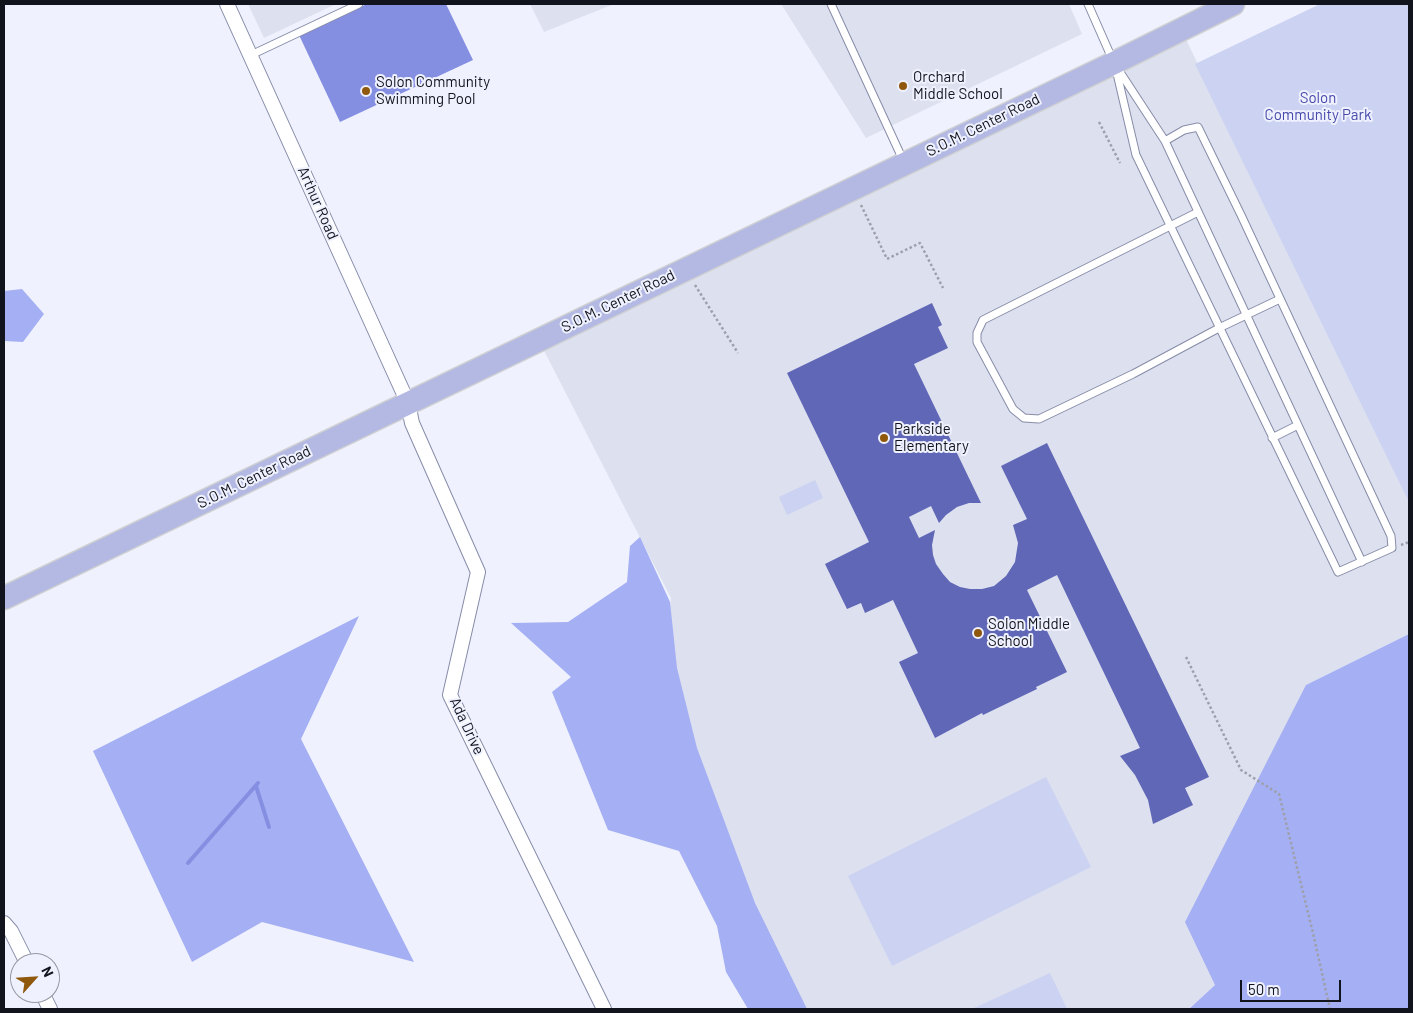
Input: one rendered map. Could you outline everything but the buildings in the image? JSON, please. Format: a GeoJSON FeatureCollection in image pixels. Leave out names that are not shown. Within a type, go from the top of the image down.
{"type":"FeatureCollection","features":[{"type":"Feature","properties":{"kind":"main road","name":"S.O.M. Center Road"},"geometry":{"type":"LineString","coordinates":[[4,598],[1114,63],[1232,4]]}},
{"type":"Feature","properties":{"kind":"street","name":"Arthur Road"},"geometry":{"type":"LineString","coordinates":[[227,4],[408,402]]}},
{"type":"Feature","properties":{"kind":"street","name":"Ada Drive"},"geometry":{"type":"LineString","coordinates":[[408,402],[412,423],[478,572],[450,694],[604,1009]]}},
{"type":"Feature","properties":{"kind":"street"},"geometry":{"type":"LineString","coordinates":[[4,923],[11,931],[22,953]]}},
{"type":"Feature","properties":{"kind":"lane"},"geometry":{"type":"LineString","coordinates":[[250,55],[359,4]]}},
{"type":"Feature","properties":{"kind":"lane"},"geometry":{"type":"LineString","coordinates":[[831,4],[905,163]]}},
{"type":"Feature","properties":{"kind":"lane"},"geometry":{"type":"LineString","coordinates":[[1088,4],[1114,63],[1165,141],[1362,562]]}},
{"type":"Feature","properties":{"kind":"lane"},"geometry":{"type":"LineString","coordinates":[[1114,63],[1136,155],[1338,572],[1392,548],[1391,536],[1198,127],[1184,130],[1165,141]]}},
{"type":"Feature","properties":{"kind":"lane"},"geometry":{"type":"LineString","coordinates":[[1198,212],[983,320],[977,333],[977,342],[1013,410],[1024,418],[1040,419],[1134,374],[1246,314],[1280,299]]}},
{"type":"Feature","properties":{"kind":"lane"},"geometry":{"type":"LineString","coordinates":[[1272,438],[1298,425]]}},
{"type":"Feature","properties":{"kind":"path"},"geometry":{"type":"LineString","coordinates":[[1099,122],[1120,163]]}},
{"type":"Feature","properties":{"kind":"path"},"geometry":{"type":"LineString","coordinates":[[861,205],[887,259],[920,242],[943,288]]}},
{"type":"Feature","properties":{"kind":"path"},"geometry":{"type":"LineString","coordinates":[[696,285],[738,353]]}},
{"type":"Feature","properties":{"kind":"path"},"geometry":{"type":"LineString","coordinates":[[1186,657],[1241,770],[1278,794],[1330,1009]]}},
{"type":"Feature","properties":{"kind":"shaded area"},"geometry":{"type":"Polygon","coordinates":[[[248,4],[336,4],[264,38],[248,4]]]}},
{"type":"Feature","properties":{"kind":"shaded area","name":"Solon Community Swimming Pool"},"geometry":{"type":"Polygon","coordinates":[[[367,4],[446,4],[473,60],[340,122],[299,35],[367,4]]]}},
{"type":"Feature","properties":{"kind":"shaded area"},"geometry":{"type":"Polygon","coordinates":[[[530,4],[614,4],[544,32],[530,4]]]}},
{"type":"Feature","properties":{"kind":"shaded area","name":"Orchard Middle School"},"geometry":{"type":"Polygon","coordinates":[[[781,4],[1069,4],[1082,34],[866,138],[781,4]]]}},
{"type":"Feature","properties":{"kind":"shaded area"},"geometry":{"type":"Polygon","coordinates":[[[1181,29],[1409,500],[1409,634],[1306,685],[1215,985],[1189,1009],[797,1009],[656,723],[671,598],[538,339],[1181,29]]]}},
{"type":"Feature","properties":{"kind":"shaded area"},"geometry":{"type":"Polygon","coordinates":[[[22,289],[44,314],[23,342],[4,341],[4,291],[22,289]]]}},
{"type":"Feature","properties":{"kind":"shaded area"},"geometry":{"type":"Polygon","coordinates":[[[640,537],[670,602],[677,668],[697,748],[755,903],[807,1009],[748,1009],[726,972],[717,926],[679,851],[608,830],[552,692],[571,677],[511,623],[568,622],[627,582],[630,546],[640,537]]]}},
{"type":"Feature","properties":{"kind":"shaded area"},"geometry":{"type":"Polygon","coordinates":[[[359,616],[301,739],[414,962],[262,922],[192,962],[93,751],[359,616]]]}},
{"type":"Feature","properties":{"kind":"shaded area"},"geometry":{"type":"Polygon","coordinates":[[[1409,634],[1409,1009],[1189,1009],[1215,985],[1185,922],[1306,685],[1409,634]]]}},
{"type":"Feature","properties":{"kind":"green space","name":"Solon Community Park"},"geometry":{"type":"Polygon","coordinates":[[[1320,4],[1409,4],[1409,502],[1195,64],[1320,4]]]}},
{"type":"Feature","properties":{"kind":"green space"},"geometry":{"type":"Polygon","coordinates":[[[815,480],[823,498],[787,515],[779,497],[815,480]]]}},
{"type":"Feature","properties":{"kind":"green space"},"geometry":{"type":"Polygon","coordinates":[[[1046,777],[1091,867],[892,966],[848,876],[1046,777]]]}},
{"type":"Feature","properties":{"kind":"green space"},"geometry":{"type":"Polygon","coordinates":[[[1050,973],[1067,1009],[972,1009],[1050,973]]]}},
{"type":"Feature","properties":{"kind":"waterway"},"geometry":{"type":"LineString","coordinates":[[188,863],[258,783]]}},
{"type":"Feature","properties":{"kind":"waterway"},"geometry":{"type":"LineString","coordinates":[[256,786],[269,827]]}},
{"type":"Feature","properties":{"kind":"place","name":"Orchard Middle School"},"geometry":{"type":"Point","coordinates":[903,86]}},
{"type":"Feature","properties":{"kind":"place","name":"Solon Community Swimming Pool"},"geometry":{"type":"Point","coordinates":[366,91]}},
{"type":"Feature","properties":{"kind":"place","name":"Parkside Elementary"},"geometry":{"type":"Point","coordinates":[884,438]}},
{"type":"Feature","properties":{"kind":"place","name":"Solon Middle School"},"geometry":{"type":"Point","coordinates":[978,633]}}]}
